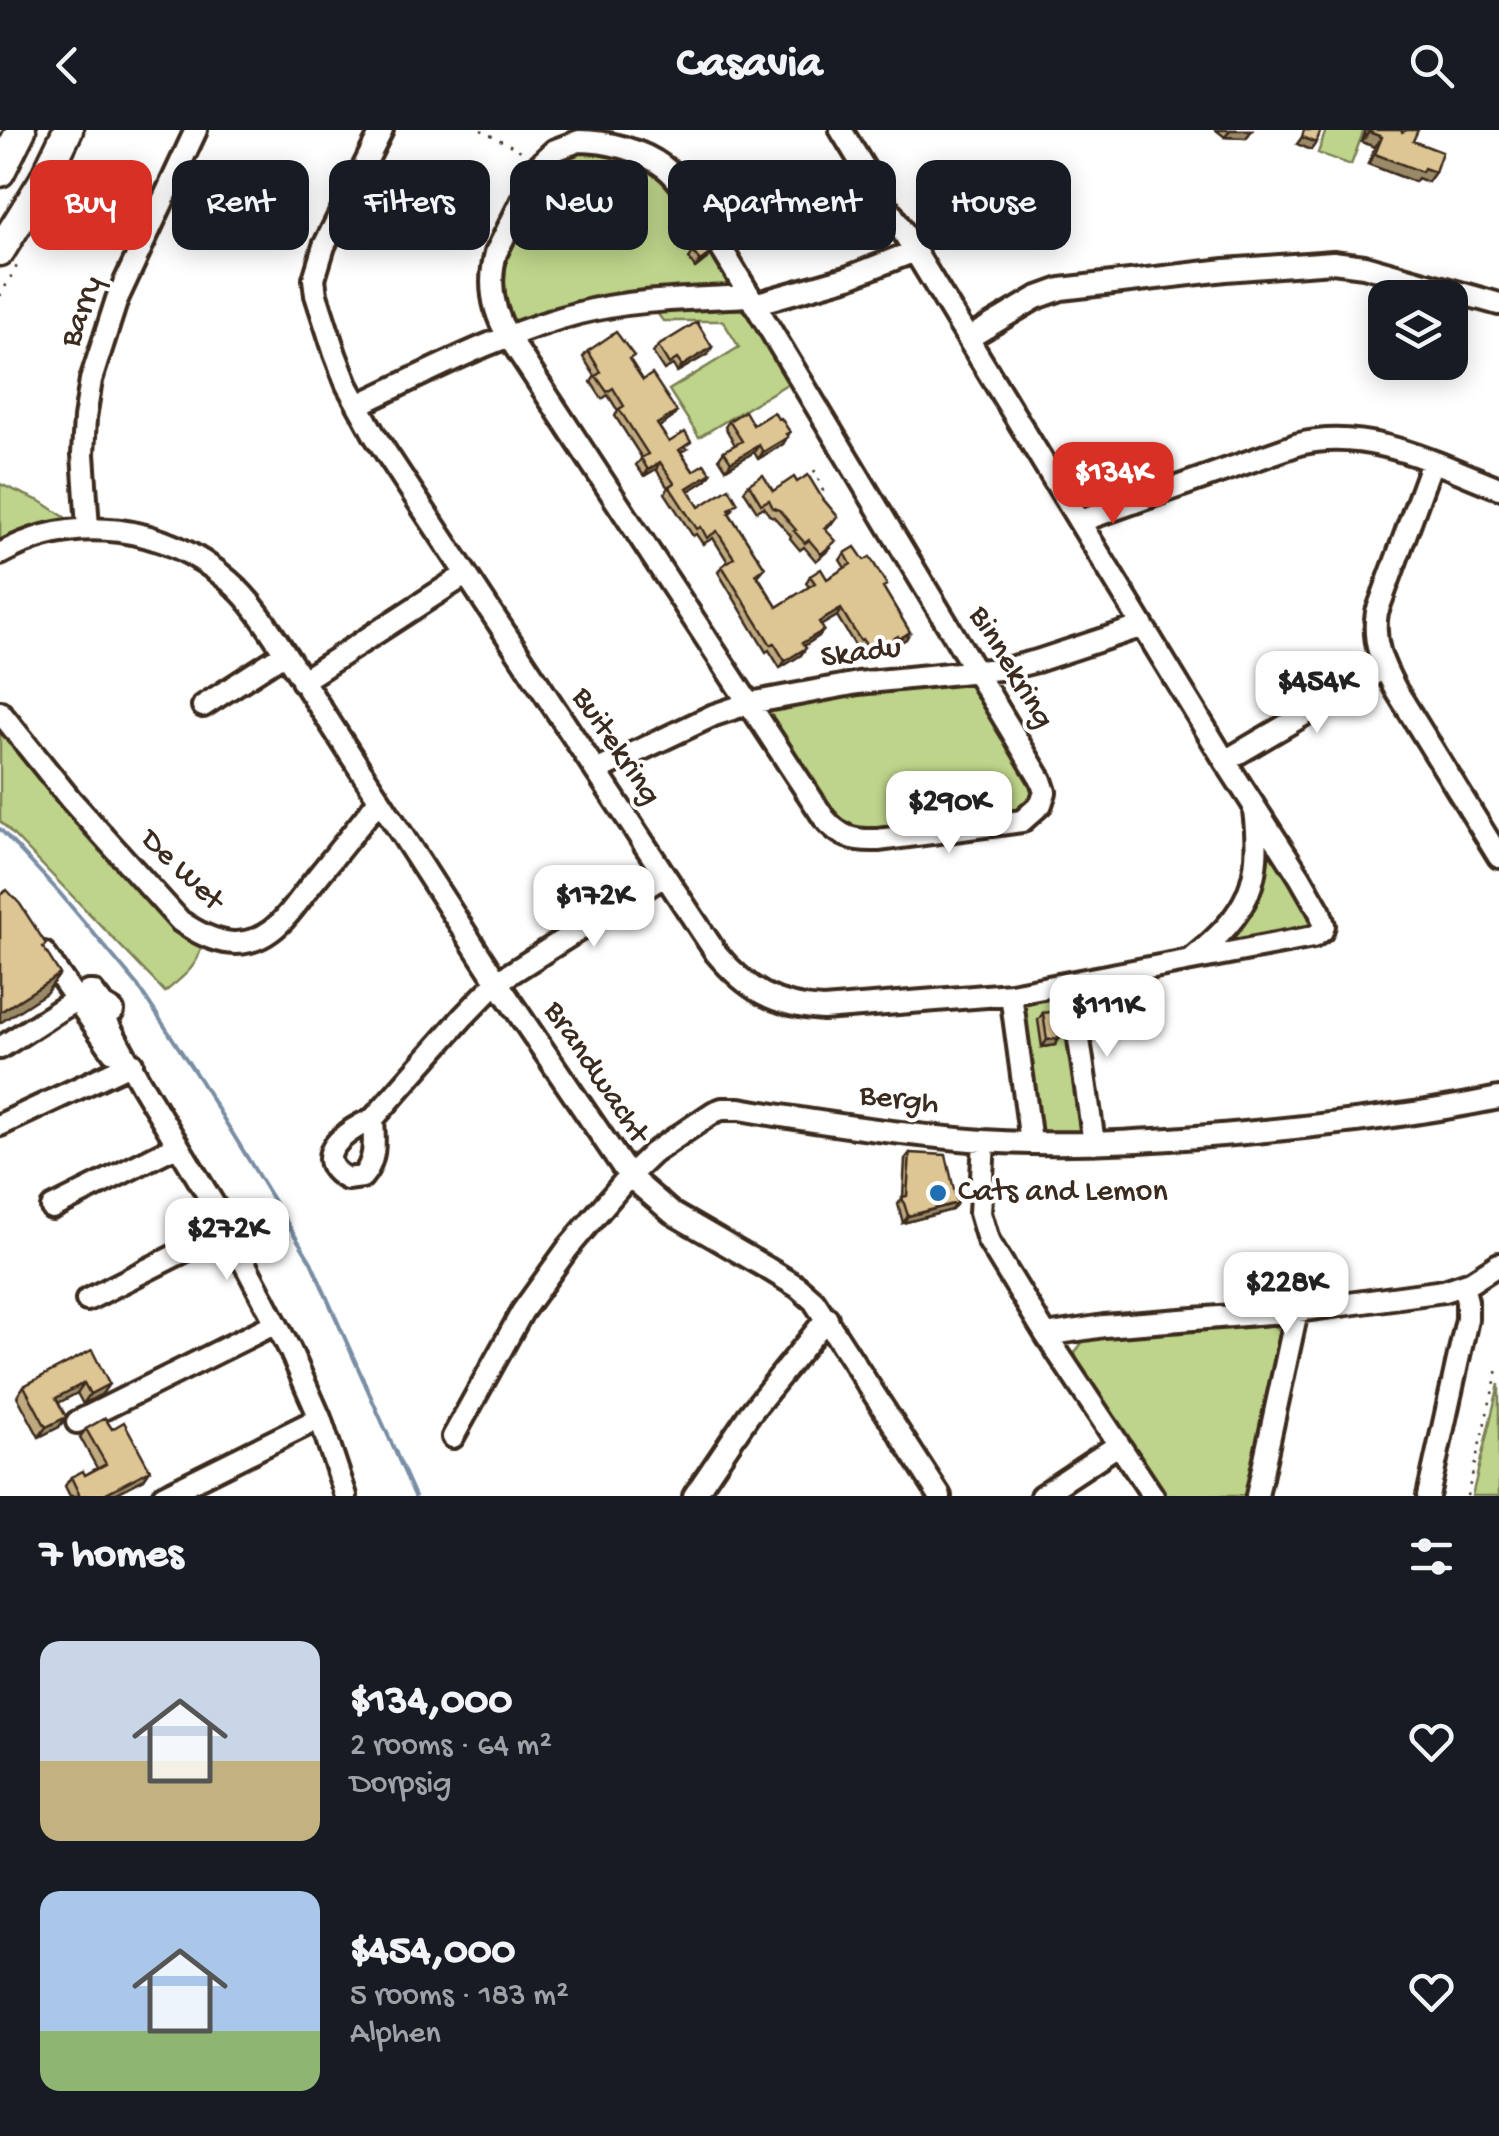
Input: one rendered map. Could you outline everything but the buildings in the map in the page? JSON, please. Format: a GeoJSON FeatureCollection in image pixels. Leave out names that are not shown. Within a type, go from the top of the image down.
{"type":"FeatureCollection","features":[{"type":"Feature","properties":{"kind":"main road"},"geometry":{"type":"LineString","coordinates":[[0,172],[21,130]]}},
{"type":"Feature","properties":{"kind":"main road"},"geometry":{"type":"LineString","coordinates":[[0,251],[68,130]]}},
{"type":"Feature","properties":{"kind":"street","name":"Barry"},"geometry":{"type":"LineString","coordinates":[[88,528],[83,454],[91,380],[117,299],[196,130]]}},
{"type":"Feature","properties":{"kind":"street","name":"Buitekring"},"geometry":{"type":"LineString","coordinates":[[382,130],[324,246],[314,278],[346,385],[466,575],[729,970],[771,999],[801,1008],[823,1009],[1011,994],[1301,941],[1319,934],[1324,926],[1320,912],[1300,878],[842,130]]}},
{"type":"Feature","properties":{"kind":"street","name":"Binnekring"},"geometry":{"type":"LineString","coordinates":[[510,225],[492,268],[493,300],[499,322],[834,830],[856,840],[878,840],[1022,821],[1041,804],[1045,792],[1032,763],[682,185],[663,166],[618,146],[589,141],[565,145],[544,160]]}},
{"type":"Feature","properties":{"kind":"street"},"geometry":{"type":"LineString","coordinates":[[358,405],[508,336],[580,313],[613,306],[751,300],[849,277],[914,251]]}},
{"type":"Feature","properties":{"kind":"street"},"geometry":{"type":"LineString","coordinates":[[969,338],[1050,292],[1316,261],[1348,263],[1391,273],[1499,304]]}},
{"type":"Feature","properties":{"kind":"street"},"geometry":{"type":"LineString","coordinates":[[1081,522],[1320,439],[1382,444],[1499,488]]}},
{"type":"Feature","properties":{"kind":"street"},"geometry":{"type":"LineString","coordinates":[[1432,462],[1377,612],[1376,645],[1384,668],[1499,857]]}},
{"type":"Feature","properties":{"kind":"street","name":"Brandwacht"},"geometry":{"type":"LineString","coordinates":[[0,554],[59,531],[130,531],[167,541],[200,558],[256,608],[497,982],[630,1176],[672,1213],[814,1301],[940,1496]]}},
{"type":"Feature","properties":{"kind":"street"},"geometry":{"type":"LineString","coordinates":[[302,680],[466,575]]}},
{"type":"Feature","properties":{"kind":"street","name":"Skadu"},"geometry":{"type":"LineString","coordinates":[[596,771],[714,715],[750,703],[858,683],[1008,668],[1144,626]]}},
{"type":"Feature","properties":{"kind":"street"},"geometry":{"type":"LineString","coordinates":[[202,706],[286,653]]}},
{"type":"Feature","properties":{"kind":"street"},"geometry":{"type":"LineString","coordinates":[[1225,761],[1384,668]]}},
{"type":"Feature","properties":{"kind":"street","name":"De Wet"},"geometry":{"type":"LineString","coordinates":[[0,712],[70,799],[180,921],[216,942],[250,940],[279,924],[380,800]]}},
{"type":"Feature","properties":{"kind":"street","name":"Buitekring"},"geometry":{"type":"LineString","coordinates":[[1192,959],[1238,916],[1251,888],[1258,864],[1254,807]]}},
{"type":"Feature","properties":{"kind":"street"},"geometry":{"type":"LineString","coordinates":[[373,1119],[497,982],[664,876]]}},
{"type":"Feature","properties":{"kind":"street"},"geometry":{"type":"LineString","coordinates":[[28,930],[76,999]]}},
{"type":"Feature","properties":{"kind":"street"},"geometry":{"type":"LineString","coordinates":[[1071,984],[1094,1143]]}},
{"type":"Feature","properties":{"kind":"street"},"geometry":{"type":"LineString","coordinates":[[0,1048],[93,992],[96,1012],[114,1012],[126,1033],[141,1084],[228,1230],[276,1323],[320,1418],[346,1496]]}},
{"type":"Feature","properties":{"kind":"street"},"geometry":{"type":"LineString","coordinates":[[1011,994],[1031,1142]]}},
{"type":"Feature","properties":{"kind":"street"},"geometry":{"type":"LineString","coordinates":[[0,1125],[132,1063]]}},
{"type":"Feature","properties":{"kind":"street","name":"Bergh"},"geometry":{"type":"LineString","coordinates":[[453,1437],[522,1312],[568,1248],[641,1162],[714,1112],[731,1108],[884,1131],[984,1141],[1094,1143],[1292,1128],[1499,1098]]}},
{"type":"Feature","properties":{"kind":"street"},"geometry":{"type":"LineString","coordinates":[[984,1141],[980,1213],[983,1226],[1046,1334],[1153,1496]]}},
{"type":"Feature","properties":{"kind":"street"},"geometry":{"type":"LineString","coordinates":[[52,1208],[178,1144]]}},
{"type":"Feature","properties":{"kind":"street"},"geometry":{"type":"LineString","coordinates":[[87,1300],[228,1230]]}},
{"type":"Feature","properties":{"kind":"street"},"geometry":{"type":"LineString","coordinates":[[1046,1334],[1297,1311],[1444,1291],[1462,1286],[1499,1264]]}},
{"type":"Feature","properties":{"kind":"street"},"geometry":{"type":"LineString","coordinates":[[1428,1496],[1467,1319],[1462,1286]]}},
{"type":"Feature","properties":{"kind":"street"},"geometry":{"type":"LineString","coordinates":[[1256,1496],[1297,1311]]}},
{"type":"Feature","properties":{"kind":"street"},"geometry":{"type":"LineString","coordinates":[[694,1496],[748,1416],[827,1318]]}},
{"type":"Feature","properties":{"kind":"street"},"geometry":{"type":"LineString","coordinates":[[78,1422],[276,1323]]}},
{"type":"Feature","properties":{"kind":"street"},"geometry":{"type":"LineString","coordinates":[[163,1496],[320,1418]]}},
{"type":"Feature","properties":{"kind":"street"},"geometry":{"type":"LineString","coordinates":[[1041,1496],[1118,1445]]}},
{"type":"Feature","properties":{"kind":"path"},"geometry":{"type":"LineString","coordinates":[[481,130],[535,160]]}},
{"type":"Feature","properties":{"kind":"path"},"geometry":{"type":"LineString","coordinates":[[794,483],[815,470],[823,490],[811,498]]}},
{"type":"Feature","properties":{"kind":"path"},"geometry":{"type":"LineString","coordinates":[[1467,1496],[1499,1365]]}},
{"type":"Feature","properties":{"kind":"green space"},"geometry":{"type":"Polygon","coordinates":[[[1326,130],[1364,130],[1351,165],[1318,153],[1326,130]]]}},
{"type":"Feature","properties":{"kind":"green space"},"geometry":{"type":"Polygon","coordinates":[[[579,148],[619,154],[632,160],[553,160],[579,148]]]}},
{"type":"Feature","properties":{"kind":"green space"},"geometry":{"type":"Polygon","coordinates":[[[648,168],[668,181],[668,250],[712,250],[728,275],[721,290],[511,323],[506,320],[498,265],[510,242],[510,250],[648,250],[648,168]]]}},
{"type":"Feature","properties":{"kind":"green space"},"geometry":{"type":"Polygon","coordinates":[[[738,309],[750,313],[792,381],[699,437],[669,390],[739,347],[723,321],[663,321],[657,313],[738,309]]]}},
{"type":"Feature","properties":{"kind":"green space"},"geometry":{"type":"Polygon","coordinates":[[[0,484],[42,502],[66,518],[0,541],[0,484]]]}},
{"type":"Feature","properties":{"kind":"green space"},"geometry":{"type":"Polygon","coordinates":[[[901,685],[974,685],[1039,787],[1030,812],[883,833],[839,827],[768,719],[769,711],[778,703],[901,685]]]}},
{"type":"Feature","properties":{"kind":"green space"},"geometry":{"type":"Polygon","coordinates":[[[0,725],[159,910],[201,947],[192,967],[165,992],[0,821],[0,725]]]}},
{"type":"Feature","properties":{"kind":"green space"},"geometry":{"type":"Polygon","coordinates":[[[1271,854],[1279,856],[1318,928],[1234,943],[1232,936],[1255,899],[1271,854]]]}},
{"type":"Feature","properties":{"kind":"green space"},"geometry":{"type":"Polygon","coordinates":[[[1052,997],[1066,1006],[1080,1134],[1041,1133],[1037,1126],[1022,1006],[1052,997]]]}},
{"type":"Feature","properties":{"kind":"green space"},"geometry":{"type":"Polygon","coordinates":[[[1266,1322],[1278,1328],[1283,1338],[1250,1496],[1163,1496],[1079,1369],[1075,1353],[1095,1333],[1266,1322]]]}},
{"type":"Feature","properties":{"kind":"green space"},"geometry":{"type":"Polygon","coordinates":[[[1499,1384],[1499,1496],[1472,1496],[1499,1384]]]}},
{"type":"Feature","properties":{"kind":"waterway"},"geometry":{"type":"LineString","coordinates":[[0,829],[138,986],[200,1080],[311,1262],[415,1496]]}},
{"type":"Feature","properties":{"kind":"place","name":"Cats and Lemon"},"geometry":{"type":"Point","coordinates":[938,1193]}}]}
